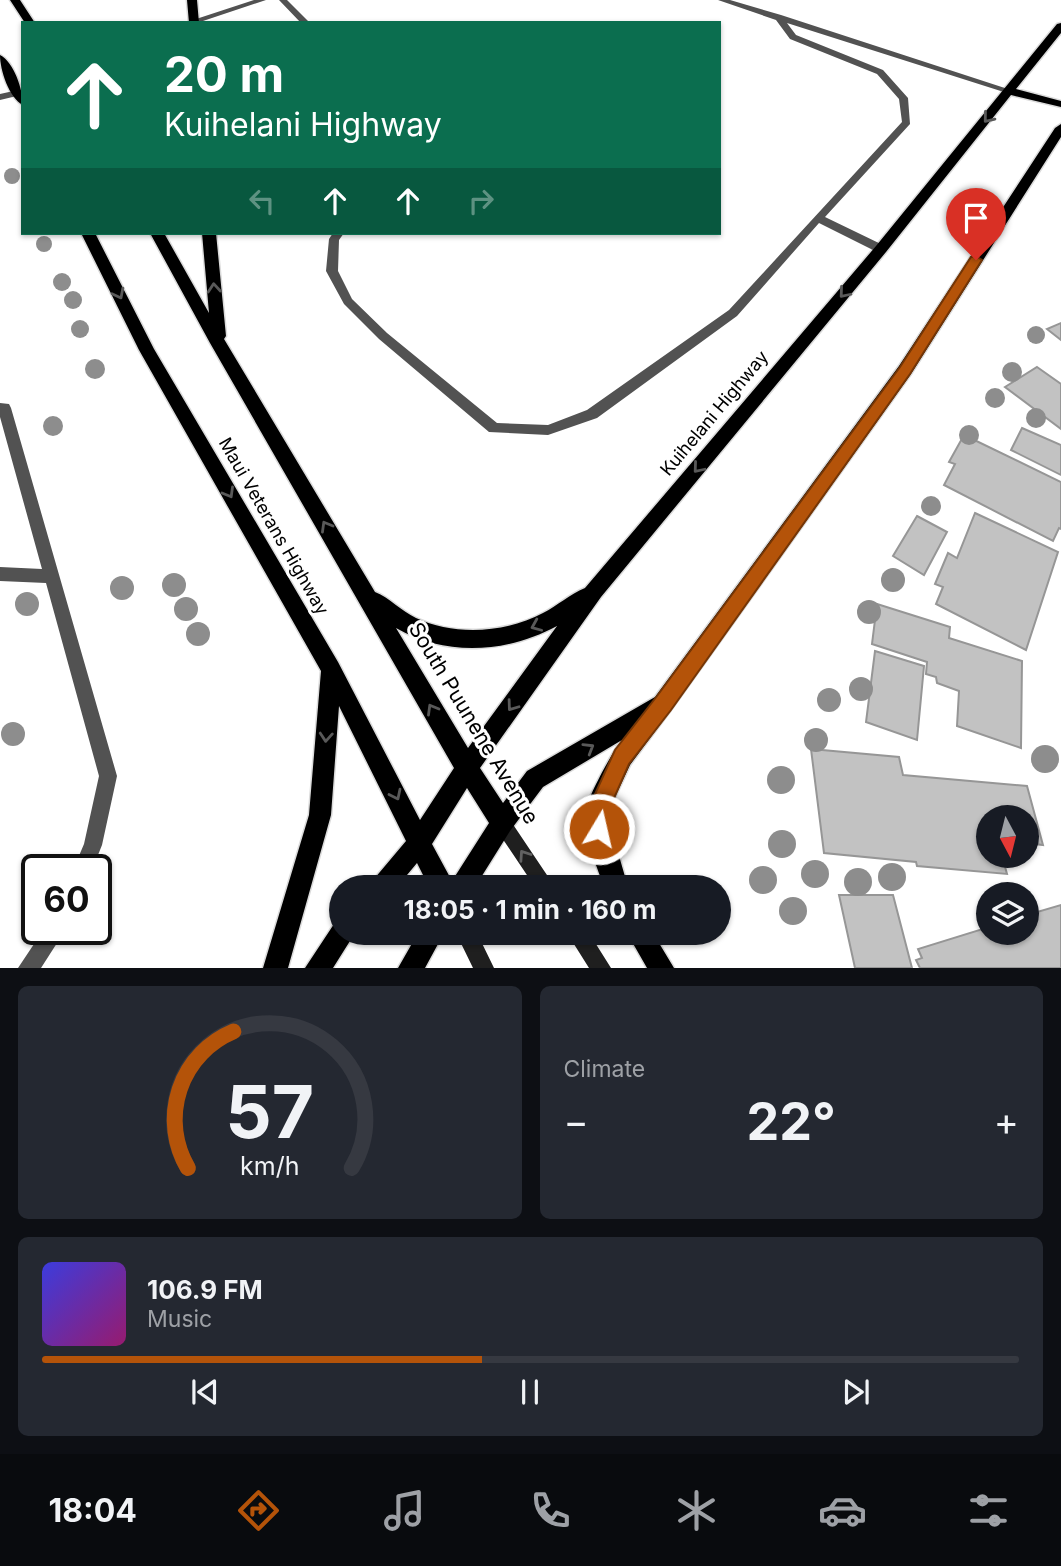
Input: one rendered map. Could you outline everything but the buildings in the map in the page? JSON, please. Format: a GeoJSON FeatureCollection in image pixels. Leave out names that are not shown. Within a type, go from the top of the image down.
{"type":"FeatureCollection","features":[{"type":"Feature","properties":{"kind":"main road"},"geometry":{"type":"LineString","coordinates":[[192,0],[194,21]]}},
{"type":"Feature","properties":{"kind":"main road"},"geometry":{"type":"LineString","coordinates":[[17,3],[29,21]]}},
{"type":"Feature","properties":{"kind":"main road"},"geometry":{"type":"LineString","coordinates":[[17,3],[21,26]]}},
{"type":"Feature","properties":{"kind":"main road","name":"Kuihelani Highway"},"geometry":{"type":"LineString","coordinates":[[392,875],[420,842],[467,768],[594,591],[881,249],[1061,26]]}},
{"type":"Feature","properties":{"kind":"main road"},"geometry":{"type":"LineString","coordinates":[[0,58],[21,95]]}},
{"type":"Feature","properties":{"kind":"main road"},"geometry":{"type":"LineString","coordinates":[[1010,91],[1061,104]]}},
{"type":"Feature","properties":{"kind":"main road"},"geometry":{"type":"LineString","coordinates":[[612,875],[596,814],[622,757],[905,370],[1061,128]]}},
{"type":"Feature","properties":{"kind":"main road","name":"Maui Veterans Highway"},"geometry":{"type":"LineString","coordinates":[[89,235],[147,350],[331,669],[420,842]]}},
{"type":"Feature","properties":{"kind":"main road"},"geometry":{"type":"LineString","coordinates":[[158,235],[218,344],[360,585],[382,608],[410,626],[444,637],[499,638],[534,627],[594,591]]}},
{"type":"Feature","properties":{"kind":"main road"},"geometry":{"type":"LineString","coordinates":[[209,235],[218,344]]}},
{"type":"Feature","properties":{"kind":"main road","name":"South Puunene Avenue"},"geometry":{"type":"LineString","coordinates":[[360,585],[467,768],[538,875]]}},
{"type":"Feature","properties":{"kind":"main road"},"geometry":{"type":"LineString","coordinates":[[275,968],[320,815],[331,669]]}},
{"type":"Feature","properties":{"kind":"main road"},"geometry":{"type":"LineString","coordinates":[[469,875],[502,823],[535,779],[664,703]]}},
{"type":"Feature","properties":{"kind":"main road"},"geometry":{"type":"LineString","coordinates":[[420,842],[436,875]]}},
{"type":"Feature","properties":{"kind":"main road"},"geometry":{"type":"LineString","coordinates":[[317,968],[334,945]]}},
{"type":"Feature","properties":{"kind":"main road"},"geometry":{"type":"LineString","coordinates":[[410,968],[424,945]]}},
{"type":"Feature","properties":{"kind":"main road"},"geometry":{"type":"LineString","coordinates":[[472,945],[484,968]]}},
{"type":"Feature","properties":{"kind":"main road"},"geometry":{"type":"LineString","coordinates":[[585,945],[601,968]]}},
{"type":"Feature","properties":{"kind":"main road"},"geometry":{"type":"LineString","coordinates":[[647,945],[662,968]]}},
{"type":"Feature","properties":{"kind":"lane"},"geometry":{"type":"LineString","coordinates":[[197,21],[262,0]]}},
{"type":"Feature","properties":{"kind":"lane"},"geometry":{"type":"LineString","coordinates":[[283,0],[304,21]]}},
{"type":"Feature","properties":{"kind":"lane"},"geometry":{"type":"LineString","coordinates":[[722,0],[1010,91]]}},
{"type":"Feature","properties":{"kind":"lane"},"geometry":{"type":"LineString","coordinates":[[337,235],[334,239],[332,271],[348,301],[383,336],[494,428],[548,430],[592,414],[733,313],[906,122],[903,99],[880,72],[793,37],[778,17]]}},
{"type":"Feature","properties":{"kind":"lane"},"geometry":{"type":"LineString","coordinates":[[0,97],[21,95]]}},
{"type":"Feature","properties":{"kind":"lane"},"geometry":{"type":"LineString","coordinates":[[818,218],[881,249]]}},
{"type":"Feature","properties":{"kind":"lane"},"geometry":{"type":"LineString","coordinates":[[0,408],[4,408],[108,776],[89,854]]}},
{"type":"Feature","properties":{"kind":"lane"},"geometry":{"type":"LineString","coordinates":[[0,574],[52,576]]}},
{"type":"Feature","properties":{"kind":"lane"},"geometry":{"type":"LineString","coordinates":[[28,968],[44,945]]}},
{"type":"Feature","properties":{"kind":"route"},"geometry":{"type":"LineString","coordinates":[[599,829],[596,814],[622,757],[905,370],[976,260]]}}]}
